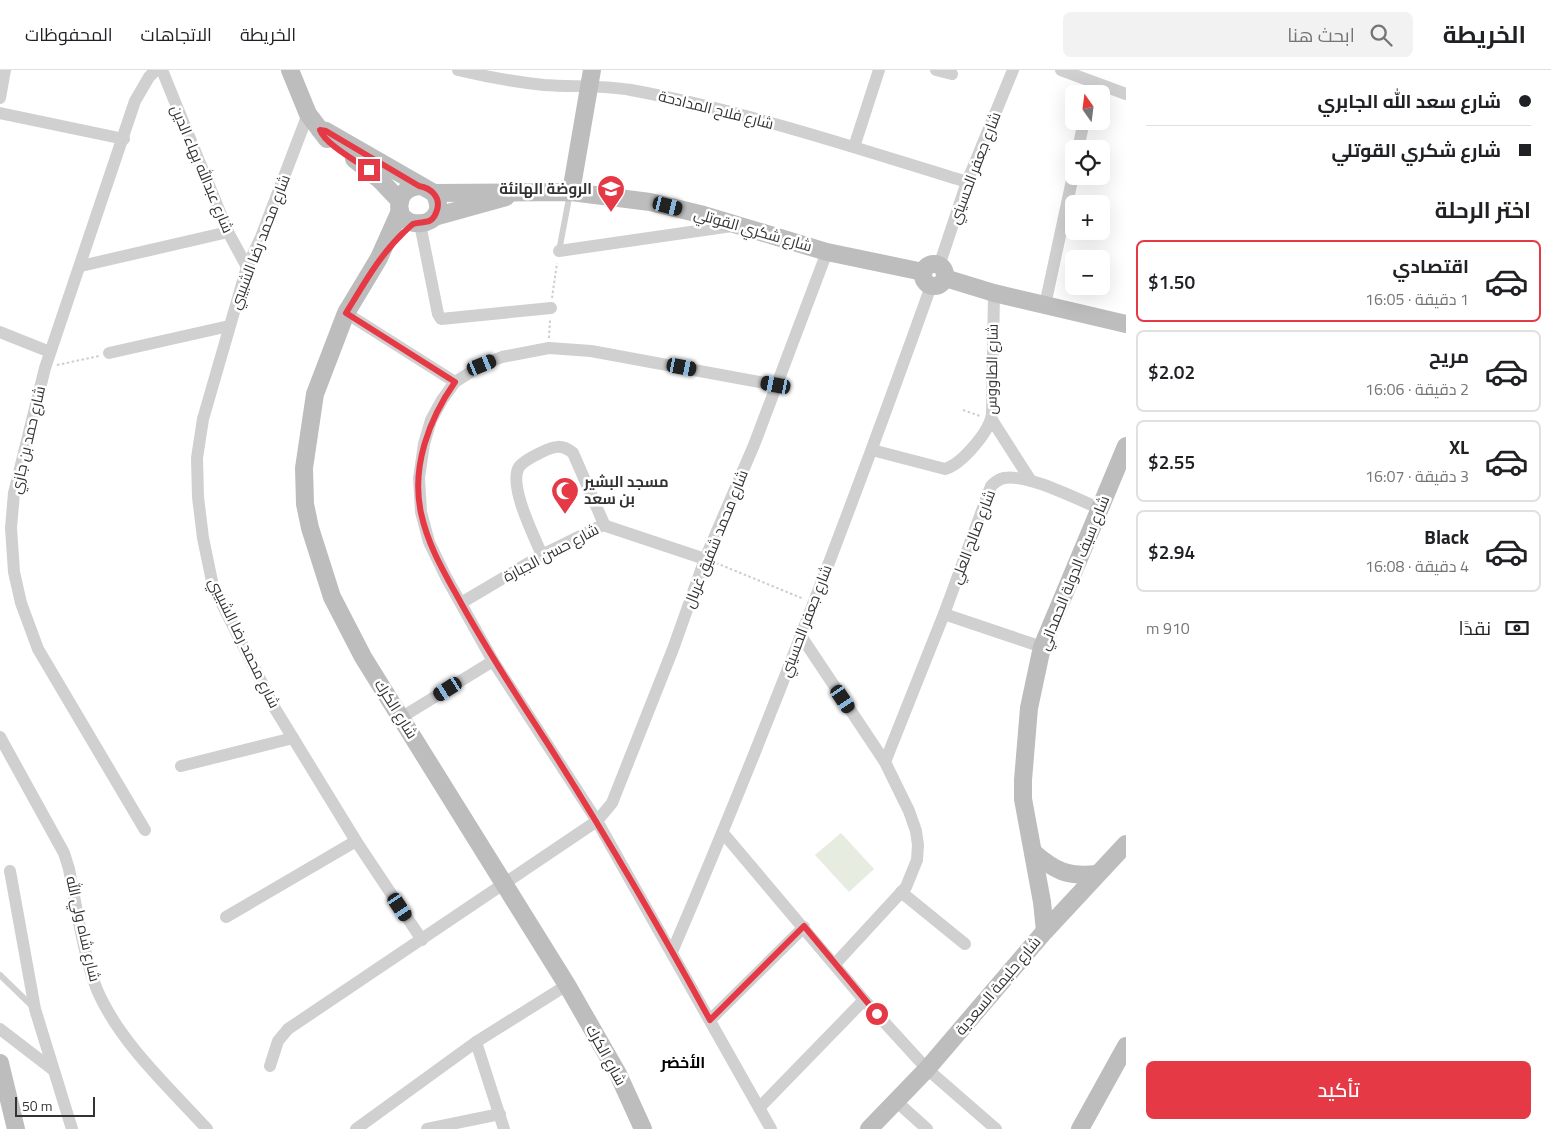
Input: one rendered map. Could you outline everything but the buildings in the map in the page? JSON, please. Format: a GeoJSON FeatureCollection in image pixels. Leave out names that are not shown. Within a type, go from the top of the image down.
{"type":"FeatureCollection","features":[{"type":"Feature","properties":{"kind":"street"},"geometry":{"type":"LineString","coordinates":[[0,98],[5,70]]}},
{"type":"Feature","properties":{"kind":"street","name":"شارع حمد بن جازي"},"geometry":{"type":"LineString","coordinates":[[145,830],[38,649],[27,622],[14,572],[11,528],[14,493],[50,352],[136,102],[149,77],[156,70]]}},
{"type":"Feature","properties":{"kind":"street","name":"شارع عبدالله بهاء الدين"},"geometry":{"type":"LineString","coordinates":[[162,70],[228,232],[247,267]]}},
{"type":"Feature","properties":{"kind":"street"},"geometry":{"type":"LineString","coordinates":[[290,70],[308,114],[327,140],[374,174],[400,206],[403,217],[423,222]]}},
{"type":"Feature","properties":{"kind":"street","name":"شارع فلاح المدادحة"},"geometry":{"type":"LineString","coordinates":[[458,70],[493,74],[545,85],[591,78],[630,90],[729,111],[967,182]]}},
{"type":"Feature","properties":{"kind":"street"},"geometry":{"type":"LineString","coordinates":[[854,147],[879,70]]}},
{"type":"Feature","properties":{"kind":"street"},"geometry":{"type":"LineString","coordinates":[[936,70],[952,74]]}},
{"type":"Feature","properties":{"kind":"street","name":"شارع جعفر الحسيني"},"geometry":{"type":"LineString","coordinates":[[672,952],[723,833],[801,636],[872,450],[967,182],[1013,70]]}},
{"type":"Feature","properties":{"kind":"street"},"geometry":{"type":"LineString","coordinates":[[1061,70],[1087,85]]}},
{"type":"Feature","properties":{"kind":"street"},"geometry":{"type":"LineString","coordinates":[[570,192],[591,78]]}},
{"type":"Feature","properties":{"kind":"street"},"geometry":{"type":"LineString","coordinates":[[1110,91],[1126,94]]}},
{"type":"Feature","properties":{"kind":"street"},"geometry":{"type":"LineString","coordinates":[[0,113],[124,139]]}},
{"type":"Feature","properties":{"kind":"street","name":"شارع محمد رضا الشبيبي"},"geometry":{"type":"LineString","coordinates":[[308,114],[262,237],[247,267],[203,419],[197,458],[198,497],[203,538],[213,586],[274,707],[356,842],[422,940]]}},
{"type":"Feature","properties":{"kind":"street"},"geometry":{"type":"LineString","coordinates":[[320,130],[326,131],[427,189],[438,205],[423,222]]}},
{"type":"Feature","properties":{"kind":"street"},"geometry":{"type":"LineString","coordinates":[[1044,305],[1071,185]]}},
{"type":"Feature","properties":{"kind":"street"},"geometry":{"type":"LineString","coordinates":[[400,206],[407,190],[427,189]]}},
{"type":"Feature","properties":{"kind":"street","name":"شارع شكري القوتلي"},"geometry":{"type":"LineString","coordinates":[[427,189],[570,192],[650,202],[827,252],[934,275],[994,293],[1126,324]]}},
{"type":"Feature","properties":{"kind":"street","name":"شارع شكري القوتلي"},"geometry":{"type":"LineString","coordinates":[[423,222],[523,192]]}},
{"type":"Feature","properties":{"kind":"street","name":"شارع الكرك"},"geometry":{"type":"LineString","coordinates":[[400,206],[379,258],[346,313],[315,394],[304,468],[306,504],[310,528],[332,596],[363,657],[505,882],[566,984],[618,1074],[643,1129]]}},
{"type":"Feature","properties":{"kind":"street"},"geometry":{"type":"LineString","coordinates":[[423,222],[438,314],[441,319],[551,308]]}},
{"type":"Feature","properties":{"kind":"street","name":"شارع الكرك"},"geometry":{"type":"LineString","coordinates":[[379,258],[423,222]]}},
{"type":"Feature","properties":{"kind":"street"},"geometry":{"type":"LineString","coordinates":[[559,251],[738,226]]}},
{"type":"Feature","properties":{"kind":"street"},"geometry":{"type":"LineString","coordinates":[[81,266],[228,232]]}},
{"type":"Feature","properties":{"kind":"street","name":"شارع محمد شفيق غربال"},"geometry":{"type":"LineString","coordinates":[[505,882],[597,821],[615,798],[705,560],[754,445],[827,252]]}},
{"type":"Feature","properties":{"kind":"street","name":"شارع الطاووس"},"geometry":{"type":"LineString","coordinates":[[872,450],[945,469],[959,462],[986,431],[992,420],[994,293]]}},
{"type":"Feature","properties":{"kind":"street"},"geometry":{"type":"LineString","coordinates":[[346,313],[455,382]]}},
{"type":"Feature","properties":{"kind":"street"},"geometry":{"type":"LineString","coordinates":[[110,353],[229,326]]}},
{"type":"Feature","properties":{"kind":"street"},"geometry":{"type":"LineString","coordinates":[[0,332],[50,352]]}},
{"type":"Feature","properties":{"kind":"street"},"geometry":{"type":"LineString","coordinates":[[771,1129],[597,821],[493,661],[430,542],[421,512],[419,494],[424,444],[431,420],[455,382],[482,365],[502,357],[549,348],[591,351],[776,385]]}},
{"type":"Feature","properties":{"kind":"street"},"geometry":{"type":"LineString","coordinates":[[992,420],[1031,481]]}},
{"type":"Feature","properties":{"kind":"street"},"geometry":{"type":"LineString","coordinates":[[542,555],[516,487],[516,476],[524,462],[552,446],[566,448],[573,453],[604,524]]}},
{"type":"Feature","properties":{"kind":"street","name":"شارع سيف الدولة الحمداني"},"geometry":{"type":"LineString","coordinates":[[1045,930],[1024,799],[1023,780],[1029,708],[1042,647],[1126,446]]}},
{"type":"Feature","properties":{"kind":"street","name":"شارع صالح العلي"},"geometry":{"type":"LineString","coordinates":[[885,762],[944,614],[991,486],[1006,478],[1031,481],[1101,509]]}},
{"type":"Feature","properties":{"kind":"street","name":"شارع حسن الجبارة"},"geometry":{"type":"LineString","coordinates":[[461,603],[542,555],[604,524],[705,560]]}},
{"type":"Feature","properties":{"kind":"street"},"geometry":{"type":"LineString","coordinates":[[944,614],[1042,647]]}},
{"type":"Feature","properties":{"kind":"street"},"geometry":{"type":"LineString","coordinates":[[801,636],[885,762],[909,811],[916,831],[918,845],[913,873],[901,892],[835,964]]}},
{"type":"Feature","properties":{"kind":"street"},"geometry":{"type":"LineString","coordinates":[[402,717],[493,661]]}},
{"type":"Feature","properties":{"kind":"street","name":"شارع شاه ولي الله"},"geometry":{"type":"LineString","coordinates":[[0,737],[64,853],[90,968],[98,993],[114,1020],[142,1056],[207,1129]]}},
{"type":"Feature","properties":{"kind":"street"},"geometry":{"type":"LineString","coordinates":[[181,766],[292,738]]}},
{"type":"Feature","properties":{"kind":"street"},"geometry":{"type":"LineString","coordinates":[[723,833],[804,926],[864,1000],[927,1069],[996,1129]]}},
{"type":"Feature","properties":{"kind":"street"},"geometry":{"type":"LineString","coordinates":[[226,917],[356,842]]}},
{"type":"Feature","properties":{"kind":"street","name":"شارع حليمة السعدية"},"geometry":{"type":"LineString","coordinates":[[869,1129],[927,1069],[1045,930],[1126,844]]}},
{"type":"Feature","properties":{"kind":"street"},"geometry":{"type":"LineString","coordinates":[[1032,852],[1058,871],[1082,876],[1097,874]]}},
{"type":"Feature","properties":{"kind":"street"},"geometry":{"type":"LineString","coordinates":[[10,871],[35,1009],[72,1129]]}},
{"type":"Feature","properties":{"kind":"street"},"geometry":{"type":"LineString","coordinates":[[270,1066],[278,1041],[288,1029],[505,882]]}},
{"type":"Feature","properties":{"kind":"street"},"geometry":{"type":"LineString","coordinates":[[901,892],[965,944]]}},
{"type":"Feature","properties":{"kind":"street"},"geometry":{"type":"LineString","coordinates":[[710,1020],[804,926]]}},
{"type":"Feature","properties":{"kind":"street"},"geometry":{"type":"LineString","coordinates":[[356,1129],[476,1042],[566,984]]}},
{"type":"Feature","properties":{"kind":"street"},"geometry":{"type":"LineString","coordinates":[[759,1108],[864,1000]]}},
{"type":"Feature","properties":{"kind":"street"},"geometry":{"type":"LineString","coordinates":[[0,1029],[52,1069]]}},
{"type":"Feature","properties":{"kind":"street"},"geometry":{"type":"LineString","coordinates":[[476,1042],[504,1129]]}},
{"type":"Feature","properties":{"kind":"street"},"geometry":{"type":"LineString","coordinates":[[1080,1129],[1126,1046]]}},
{"type":"Feature","properties":{"kind":"street"},"geometry":{"type":"LineString","coordinates":[[0,1063],[16,1129]]}},
{"type":"Feature","properties":{"kind":"street"},"geometry":{"type":"LineString","coordinates":[[897,1102],[927,1129]]}},
{"type":"Feature","properties":{"kind":"street"},"geometry":{"type":"LineString","coordinates":[[427,1129],[500,1114]]}},
{"type":"Feature","properties":{"kind":"lane"},"geometry":{"type":"LineString","coordinates":[[559,251],[570,192]]}},
{"type":"Feature","properties":{"kind":"lane"},"geometry":{"type":"LineString","coordinates":[[0,974],[35,1009]]}},
{"type":"Feature","properties":{"kind":"path"},"geometry":{"type":"LineString","coordinates":[[59,365],[110,353]]}},
{"type":"Feature","properties":{"kind":"path"},"geometry":{"type":"LineString","coordinates":[[963,410],[992,420]]}},
{"type":"Feature","properties":{"kind":"path"},"geometry":{"type":"LineString","coordinates":[[705,560],[813,603]]}},
{"type":"Feature","properties":{"kind":"shaded area"},"geometry":{"type":"Polygon","coordinates":[[[841,833],[874,869],[849,892],[815,855],[841,833]]]}},
{"type":"Feature","properties":{"kind":"place","name":"الروضة الهانئة"},"geometry":{"type":"Point","coordinates":[611,213]}},
{"type":"Feature","properties":{"kind":"place","name":"مسجد البشير بن سعد"},"geometry":{"type":"Point","coordinates":[565,515]}},
{"type":"Feature","properties":{"kind":"district","name":"الأخضر"},"geometry":{"type":"Point","coordinates":[683,1062]}},
{"type":"Feature","properties":{"kind":"route"},"geometry":{"type":"LineString","coordinates":[[369,170],[322,136],[320,130],[326,131],[419,186],[427,188],[437,198],[438,205],[434,217],[428,222],[414,224],[379,258],[346,313],[455,382],[431,420],[424,444],[419,478],[421,512],[430,542],[446,577],[493,661],[597,821],[710,1020],[804,926],[877,1014]]}}]}
